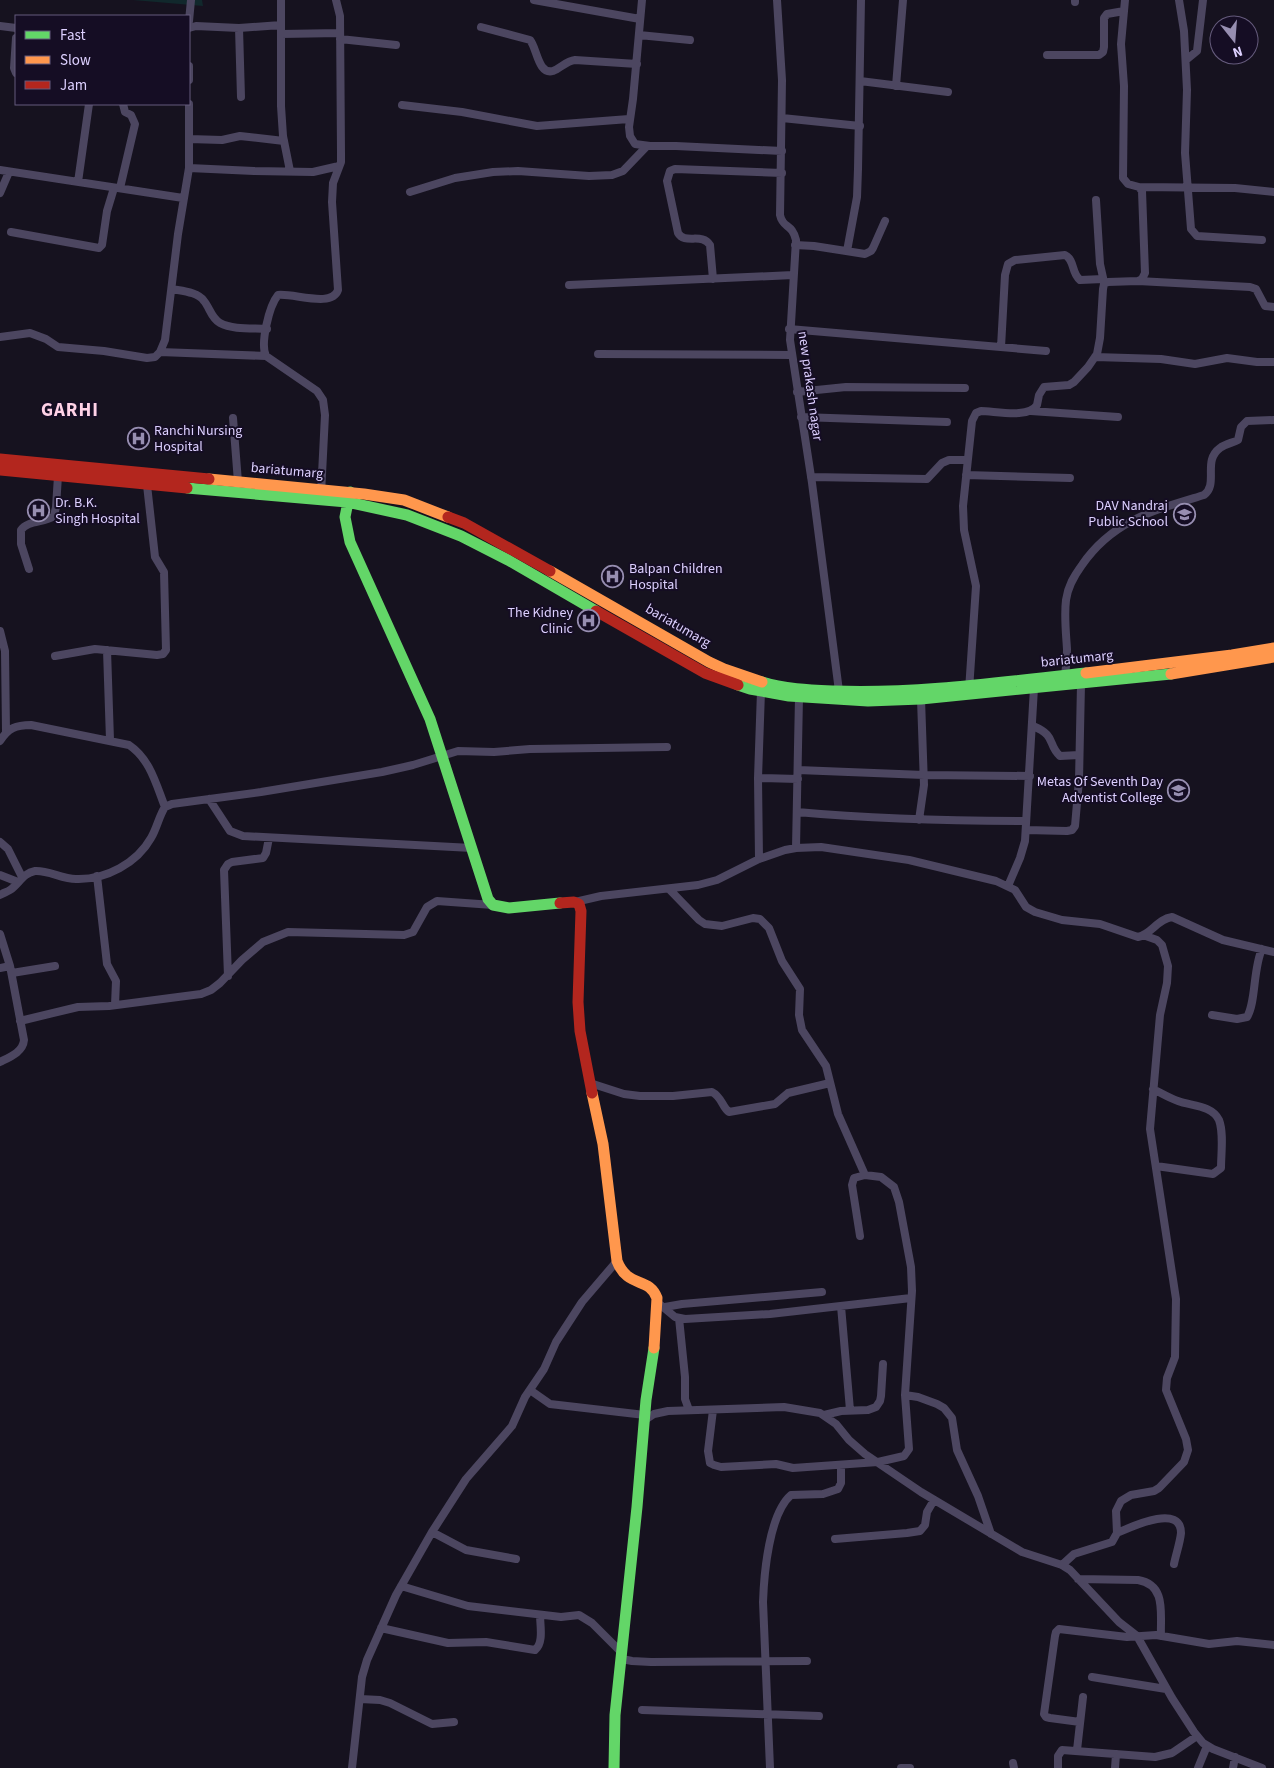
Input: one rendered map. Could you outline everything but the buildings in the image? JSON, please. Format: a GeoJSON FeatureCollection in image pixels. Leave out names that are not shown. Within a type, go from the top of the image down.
{"type":"FeatureCollection","features":[{"type":"Feature","properties":{"kind":"main road","name":"bariatumarg"},"geometry":{"type":"LineString","coordinates":[[0,459],[238,482],[321,495]]}},
{"type":"Feature","properties":{"kind":"main road","name":"bariatumarg"},"geometry":{"type":"LineString","coordinates":[[0,470],[147,485],[404,500],[464,523],[724,669],[771,685],[840,691],[1034,688],[1173,674],[1274,657]]}},
{"type":"Feature","properties":{"kind":"main road","name":"bariatumarg"},"geometry":{"type":"LineString","coordinates":[[348,497],[407,515],[455,534],[508,560],[705,673],[733,684],[761,691],[799,697],[868,701],[921,699],[1065,676],[1213,658],[1274,648]]}},
{"type":"Feature","properties":{"kind":"main road"},"geometry":{"type":"LineString","coordinates":[[348,497],[344,525],[426,710],[485,892],[493,905],[509,908],[574,902],[579,904],[582,911],[578,1002],[580,1031],[603,1144],[617,1261],[619,1269],[629,1280],[652,1287],[656,1291],[661,1305],[645,1417],[615,1715],[614,1768]]}},
{"type":"Feature","properties":{"kind":"street"},"geometry":{"type":"LineString","coordinates":[[190,15],[191,0]]}},
{"type":"Feature","properties":{"kind":"street"},"geometry":{"type":"LineString","coordinates":[[281,0],[281,106],[284,141],[290,171]]}},
{"type":"Feature","properties":{"kind":"street"},"geometry":{"type":"LineString","coordinates":[[266,356],[263,346],[272,306],[278,295],[322,299],[331,298],[336,295],[338,290],[332,202],[333,183],[341,153],[340,16],[336,0]]}},
{"type":"Feature","properties":{"kind":"street"},"geometry":{"type":"LineString","coordinates":[[534,0],[640,19]]}},
{"type":"Feature","properties":{"kind":"street"},"geometry":{"type":"LineString","coordinates":[[642,0],[637,64],[629,119],[630,136],[635,144],[782,151]]}},
{"type":"Feature","properties":{"kind":"street","name":"new prakash nagar"},"geometry":{"type":"LineString","coordinates":[[778,0],[782,80],[780,215],[781,220],[794,231],[795,245],[789,329],[791,355],[811,477],[840,691]]}},
{"type":"Feature","properties":{"kind":"street"},"geometry":{"type":"LineString","coordinates":[[847,252],[857,197],[860,126],[861,0]]}},
{"type":"Feature","properties":{"kind":"street"},"geometry":{"type":"LineString","coordinates":[[896,86],[903,0]]}},
{"type":"Feature","properties":{"kind":"street"},"geometry":{"type":"LineString","coordinates":[[1125,0],[1121,44],[1124,86],[1123,178],[1128,184],[1139,187],[1235,188],[1274,192]]}},
{"type":"Feature","properties":{"kind":"street"},"geometry":{"type":"LineString","coordinates":[[1179,0],[1186,60],[1188,102],[1185,153],[1191,229],[1197,236],[1262,240]]}},
{"type":"Feature","properties":{"kind":"street"},"geometry":{"type":"LineString","coordinates":[[1186,60],[1197,51],[1203,0]]}},
{"type":"Feature","properties":{"kind":"street"},"geometry":{"type":"LineString","coordinates":[[1048,56],[1099,55],[1103,52],[1104,48],[1104,18],[1107,14],[1124,11]]}},
{"type":"Feature","properties":{"kind":"street"},"geometry":{"type":"LineString","coordinates":[[0,26],[15,28]]}},
{"type":"Feature","properties":{"kind":"street"},"geometry":{"type":"LineString","coordinates":[[190,28],[196,26],[281,29],[396,45]]}},
{"type":"Feature","properties":{"kind":"street"},"geometry":{"type":"LineString","coordinates":[[481,27],[530,40],[541,67],[548,71],[553,71],[568,61],[575,60],[637,64]]}},
{"type":"Feature","properties":{"kind":"street"},"geometry":{"type":"LineString","coordinates":[[239,28],[242,97]]}},
{"type":"Feature","properties":{"kind":"street"},"geometry":{"type":"LineString","coordinates":[[639,35],[690,40]]}},
{"type":"Feature","properties":{"kind":"street"},"geometry":{"type":"LineString","coordinates":[[15,53],[15,70]]}},
{"type":"Feature","properties":{"kind":"street"},"geometry":{"type":"LineString","coordinates":[[860,81],[948,92]]}},
{"type":"Feature","properties":{"kind":"street"},"geometry":{"type":"LineString","coordinates":[[78,182],[89,105]]}},
{"type":"Feature","properties":{"kind":"street"},"geometry":{"type":"LineString","coordinates":[[11,232],[99,248],[102,245],[107,211],[117,188],[135,124],[131,116],[125,112],[123,105]]}},
{"type":"Feature","properties":{"kind":"street"},"geometry":{"type":"LineString","coordinates":[[0,337],[30,333],[46,339],[58,347],[104,351],[147,358],[155,356],[160,352],[165,340],[183,198],[189,168],[188,105]]}},
{"type":"Feature","properties":{"kind":"street"},"geometry":{"type":"LineString","coordinates":[[402,105],[462,112],[537,126],[629,119]]}},
{"type":"Feature","properties":{"kind":"street"},"geometry":{"type":"LineString","coordinates":[[782,118],[860,126]]}},
{"type":"Feature","properties":{"kind":"street"},"geometry":{"type":"LineString","coordinates":[[189,139],[216,141],[240,136],[284,141]]}},
{"type":"Feature","properties":{"kind":"street"},"geometry":{"type":"LineString","coordinates":[[410,192],[455,178],[493,172],[518,171],[589,176],[612,175],[623,171],[648,146]]}},
{"type":"Feature","properties":{"kind":"street"},"geometry":{"type":"LineString","coordinates":[[189,168],[313,172],[339,166]]}},
{"type":"Feature","properties":{"kind":"street"},"geometry":{"type":"LineString","coordinates":[[712,279],[710,245],[703,239],[684,239],[678,233],[667,181],[670,171],[675,169],[782,173]]}},
{"type":"Feature","properties":{"kind":"street"},"geometry":{"type":"LineString","coordinates":[[0,170],[183,198]]}},
{"type":"Feature","properties":{"kind":"street"},"geometry":{"type":"LineString","coordinates":[[0,193],[9,172]]}},
{"type":"Feature","properties":{"kind":"street"},"geometry":{"type":"LineString","coordinates":[[1138,281],[1142,279],[1146,268],[1142,219],[1143,196],[1139,187]]}},
{"type":"Feature","properties":{"kind":"street"},"geometry":{"type":"LineString","coordinates":[[1030,411],[1038,405],[1039,395],[1044,387],[1069,385],[1074,382],[1088,367],[1099,348],[1103,282],[1098,245],[1096,200]]}},
{"type":"Feature","properties":{"kind":"street"},"geometry":{"type":"LineString","coordinates":[[795,245],[814,246],[860,254],[871,252],[885,222]]}},
{"type":"Feature","properties":{"kind":"street"},"geometry":{"type":"LineString","coordinates":[[1000,347],[1006,275],[1008,264],[1015,260],[1065,255],[1072,261],[1074,273],[1080,280],[1250,287],[1256,289],[1265,306],[1274,307]]}},
{"type":"Feature","properties":{"kind":"street"},"geometry":{"type":"LineString","coordinates":[[569,284],[793,275]]}},
{"type":"Feature","properties":{"kind":"street"},"geometry":{"type":"LineString","coordinates":[[172,289],[199,296],[204,300],[214,319],[221,324],[267,329]]}},
{"type":"Feature","properties":{"kind":"street"},"geometry":{"type":"LineString","coordinates":[[789,329],[1046,350]]}},
{"type":"Feature","properties":{"kind":"street"},"geometry":{"type":"LineString","coordinates":[[160,352],[266,356],[317,391],[323,400],[325,415],[321,495]]}},
{"type":"Feature","properties":{"kind":"street"},"geometry":{"type":"LineString","coordinates":[[598,354],[791,355]]}},
{"type":"Feature","properties":{"kind":"street"},"geometry":{"type":"LineString","coordinates":[[1095,357],[1147,358],[1195,364],[1227,358],[1274,362]]}},
{"type":"Feature","properties":{"kind":"street"},"geometry":{"type":"LineString","coordinates":[[797,392],[846,387],[966,388]]}},
{"type":"Feature","properties":{"kind":"street"},"geometry":{"type":"LineString","coordinates":[[969,690],[976,586],[964,523],[963,506],[972,421],[976,413],[987,411],[1018,413],[1030,411],[1118,417]]}},
{"type":"Feature","properties":{"kind":"street"},"geometry":{"type":"LineString","coordinates":[[801,417],[947,422]]}},
{"type":"Feature","properties":{"kind":"street"},"geometry":{"type":"LineString","coordinates":[[233,418],[238,482]]}},
{"type":"Feature","properties":{"kind":"street"},"geometry":{"type":"LineString","coordinates":[[1065,676],[1067,651],[1066,599],[1071,583],[1085,561],[1109,535],[1119,528],[1155,510],[1209,492],[1212,482],[1210,466],[1219,448],[1238,440],[1241,427],[1247,421],[1274,420]]}},
{"type":"Feature","properties":{"kind":"street"},"geometry":{"type":"LineString","coordinates":[[811,477],[919,480],[927,479],[942,463],[950,460],[967,460]]}},
{"type":"Feature","properties":{"kind":"street"},"geometry":{"type":"LineString","coordinates":[[966,475],[1070,478]]}},
{"type":"Feature","properties":{"kind":"street"},"geometry":{"type":"LineString","coordinates":[[29,569],[21,544],[21,530],[28,524],[54,516],[58,476]]}},
{"type":"Feature","properties":{"kind":"street"},"geometry":{"type":"LineString","coordinates":[[55,656],[87,650],[157,655],[163,654],[166,650],[164,572],[155,557],[147,485]]}},
{"type":"Feature","properties":{"kind":"street"},"geometry":{"type":"LineString","coordinates":[[0,631],[5,651],[3,712],[6,732]]}},
{"type":"Feature","properties":{"kind":"street"},"geometry":{"type":"LineString","coordinates":[[107,650],[110,740]]}},
{"type":"Feature","properties":{"kind":"street"},"geometry":{"type":"LineString","coordinates":[[797,812],[857,818],[1026,825],[1067,832],[1072,830],[1075,826],[1082,684]]}},
{"type":"Feature","properties":{"kind":"street"},"geometry":{"type":"LineString","coordinates":[[1008,886],[1023,850],[1030,776],[1034,688]]}},
{"type":"Feature","properties":{"kind":"street"},"geometry":{"type":"LineString","coordinates":[[759,860],[758,778],[761,691]]}},
{"type":"Feature","properties":{"kind":"street"},"geometry":{"type":"LineString","coordinates":[[796,848],[799,697]]}},
{"type":"Feature","properties":{"kind":"street"},"geometry":{"type":"LineString","coordinates":[[919,820],[924,775],[921,699]]}},
{"type":"Feature","properties":{"kind":"street"},"geometry":{"type":"LineString","coordinates":[[0,741],[6,732],[15,726],[31,725],[130,745],[143,757],[165,806],[151,839],[132,861],[123,868],[79,879],[35,872],[20,879],[10,890],[0,895]]}},
{"type":"Feature","properties":{"kind":"street"},"geometry":{"type":"LineString","coordinates":[[1033,726],[1048,734],[1060,756],[1079,755]]}},
{"type":"Feature","properties":{"kind":"street"},"geometry":{"type":"LineString","coordinates":[[165,806],[361,776],[413,765],[458,751],[487,752],[530,749],[667,747]]}},
{"type":"Feature","properties":{"kind":"street"},"geometry":{"type":"LineString","coordinates":[[798,770],[924,775],[1030,776]]}},
{"type":"Feature","properties":{"kind":"street"},"geometry":{"type":"LineString","coordinates":[[758,778],[798,779]]}},
{"type":"Feature","properties":{"kind":"street"},"geometry":{"type":"LineString","coordinates":[[209,799],[230,831],[243,836],[472,848]]}},
{"type":"Feature","properties":{"kind":"street"},"geometry":{"type":"LineString","coordinates":[[228,976],[224,870],[232,862],[263,858],[270,838]]}},
{"type":"Feature","properties":{"kind":"street"},"geometry":{"type":"LineString","coordinates":[[0,842],[8,849],[20,879]]}},
{"type":"Feature","properties":{"kind":"street"},"geometry":{"type":"LineString","coordinates":[[574,902],[601,896],[670,890],[709,883],[759,860],[796,848],[821,847],[909,860],[949,869],[1008,886],[1015,890],[1026,907],[1042,914],[1062,920],[1100,924],[1138,936],[1143,935],[1157,940],[1162,945],[1168,966],[1167,983],[1161,1006],[1150,1129],[1175,1289],[1175,1357],[1167,1378],[1166,1390],[1186,1439],[1188,1450],[1184,1462],[1159,1488],[1154,1491],[1131,1495],[1121,1501],[1116,1511],[1117,1532],[1112,1542],[1078,1552],[1069,1557],[1062,1565]]}},
{"type":"Feature","properties":{"kind":"street"},"geometry":{"type":"LineString","coordinates":[[0,875],[20,879]]}},
{"type":"Feature","properties":{"kind":"street"},"geometry":{"type":"LineString","coordinates":[[97,876],[107,964],[116,981],[115,1005]]}},
{"type":"Feature","properties":{"kind":"street"},"geometry":{"type":"LineString","coordinates":[[670,890],[705,924],[722,926],[753,918],[765,922],[782,960],[800,989],[798,1015],[802,1030],[823,1060],[838,1114],[865,1174]]}},
{"type":"Feature","properties":{"kind":"street"},"geometry":{"type":"LineString","coordinates":[[20,1021],[78,1007],[115,1005],[201,994],[211,990],[228,976],[242,960],[263,942],[288,932],[404,935],[413,932],[427,907],[437,901],[493,905]]}},
{"type":"Feature","properties":{"kind":"street"},"geometry":{"type":"LineString","coordinates":[[1143,935],[1161,920],[1172,916],[1218,938],[1274,952]]}},
{"type":"Feature","properties":{"kind":"street"},"geometry":{"type":"LineString","coordinates":[[0,934],[11,969],[24,1040],[22,1048],[0,1062]]}},
{"type":"Feature","properties":{"kind":"street"},"geometry":{"type":"LineString","coordinates":[[1212,1015],[1238,1019],[1247,1017],[1257,963],[1262,949]]}},
{"type":"Feature","properties":{"kind":"street"},"geometry":{"type":"LineString","coordinates":[[0,968],[55,966]]}},
{"type":"Feature","properties":{"kind":"street"},"geometry":{"type":"LineString","coordinates":[[590,1083],[624,1094],[640,1096],[673,1096],[712,1092],[723,1102],[726,1110],[733,1112],[775,1104],[788,1093],[830,1083]]}},
{"type":"Feature","properties":{"kind":"street"},"geometry":{"type":"LineString","coordinates":[[1153,1088],[1179,1101],[1207,1109],[1214,1114],[1220,1126],[1221,1168],[1217,1172],[1213,1174],[1156,1166]]}},
{"type":"Feature","properties":{"kind":"street"},"geometry":{"type":"LineString","coordinates":[[713,1410],[708,1451],[710,1463],[714,1466],[776,1464],[793,1468],[841,1465],[878,1462],[904,1456],[908,1453],[905,1395],[912,1278],[897,1194],[894,1187],[881,1178],[865,1174],[854,1178],[852,1185],[860,1236]]}},
{"type":"Feature","properties":{"kind":"street"},"geometry":{"type":"LineString","coordinates":[[352,1768],[364,1670],[401,1586],[432,1532],[466,1479],[512,1426],[530,1390],[544,1369],[556,1342],[582,1302],[617,1261]]}},
{"type":"Feature","properties":{"kind":"street"},"geometry":{"type":"LineString","coordinates":[[661,1305],[726,1302],[822,1292]]}},
{"type":"Feature","properties":{"kind":"street"},"geometry":{"type":"LineString","coordinates":[[661,1305],[675,1317],[679,1318],[770,1314],[911,1298]]}},
{"type":"Feature","properties":{"kind":"street"},"geometry":{"type":"LineString","coordinates":[[841,1306],[850,1410]]}},
{"type":"Feature","properties":{"kind":"street"},"geometry":{"type":"LineString","coordinates":[[679,1318],[685,1377],[685,1399],[689,1410]]}},
{"type":"Feature","properties":{"kind":"street"},"geometry":{"type":"LineString","coordinates":[[824,1415],[850,1410],[873,1409],[878,1405],[882,1396],[883,1364]]}},
{"type":"Feature","properties":{"kind":"street"},"geometry":{"type":"LineString","coordinates":[[530,1390],[550,1404],[645,1417],[660,1412],[784,1407],[824,1415],[836,1424],[855,1446],[934,1500],[1030,1556],[1062,1565],[1070,1570],[1119,1622],[1137,1636],[1166,1689],[1197,1736],[1207,1746],[1262,1768]]}},
{"type":"Feature","properties":{"kind":"street"},"geometry":{"type":"LineString","coordinates":[[905,1395],[937,1404],[949,1414],[954,1426],[957,1450],[978,1496],[990,1534]]}},
{"type":"Feature","properties":{"kind":"street"},"geometry":{"type":"LineString","coordinates":[[770,1768],[763,1602],[764,1582],[770,1547],[778,1516],[784,1503],[791,1495],[823,1494],[838,1490],[841,1483],[841,1465]]}},
{"type":"Feature","properties":{"kind":"street"},"geometry":{"type":"LineString","coordinates":[[835,1539],[920,1531],[925,1524],[927,1512],[934,1500]]}},
{"type":"Feature","properties":{"kind":"street"},"geometry":{"type":"LineString","coordinates":[[1117,1532],[1147,1521],[1170,1518],[1176,1521],[1180,1526],[1181,1533],[1174,1564]]}},
{"type":"Feature","properties":{"kind":"street"},"geometry":{"type":"LineString","coordinates":[[432,1532],[466,1550],[516,1559]]}},
{"type":"Feature","properties":{"kind":"street"},"geometry":{"type":"LineString","coordinates":[[1078,1579],[1138,1580],[1153,1586],[1160,1600],[1161,1636]]}},
{"type":"Feature","properties":{"kind":"street"},"geometry":{"type":"LineString","coordinates":[[401,1586],[468,1606],[561,1617],[579,1615],[592,1623],[622,1656],[632,1661],[807,1661]]}},
{"type":"Feature","properties":{"kind":"street"},"geometry":{"type":"LineString","coordinates":[[381,1628],[448,1644],[486,1642],[535,1650],[541,1642],[540,1615]]}},
{"type":"Feature","properties":{"kind":"street"},"geometry":{"type":"LineString","coordinates":[[1080,1722],[1050,1718],[1044,1714],[1056,1632],[1063,1629],[1114,1636],[1161,1636],[1208,1644],[1236,1641],[1274,1645]]}},
{"type":"Feature","properties":{"kind":"street"},"geometry":{"type":"LineString","coordinates":[[1092,1678],[1166,1689]]}},
{"type":"Feature","properties":{"kind":"street"},"geometry":{"type":"LineString","coordinates":[[1077,1750],[1083,1697]]}},
{"type":"Feature","properties":{"kind":"street"},"geometry":{"type":"LineString","coordinates":[[360,1699],[390,1702],[432,1724],[454,1722]]}},
{"type":"Feature","properties":{"kind":"street"},"geometry":{"type":"LineString","coordinates":[[642,1710],[819,1716]]}},
{"type":"Feature","properties":{"kind":"street"},"geometry":{"type":"LineString","coordinates":[[1058,1768],[1059,1752],[1062,1750],[1155,1758],[1172,1753],[1197,1736]]}},
{"type":"Feature","properties":{"kind":"street"},"geometry":{"type":"LineString","coordinates":[[1198,1768],[1207,1746]]}},
{"type":"Feature","properties":{"kind":"street"},"geometry":{"type":"LineString","coordinates":[[1115,1768],[1116,1754]]}},
{"type":"Feature","properties":{"kind":"street"},"geometry":{"type":"LineString","coordinates":[[1233,1768],[1235,1757]]}},
{"type":"Feature","properties":{"kind":"street"},"geometry":{"type":"LineString","coordinates":[[901,1768],[910,1768]]}},
{"type":"Feature","properties":{"kind":"green space"},"geometry":{"type":"Polygon","coordinates":[[[133,0],[202,0],[203,6],[133,0]]]}},
{"type":"Feature","properties":{"kind":"traffic: fast"},"geometry":{"type":"LineString","coordinates":[[187,488],[347,502],[407,515],[461,536],[508,560],[596,611]]}},
{"type":"Feature","properties":{"kind":"traffic: fast"},"geometry":{"type":"LineString","coordinates":[[350,492],[345,517],[350,542],[430,719],[488,899],[493,905],[509,908],[560,903]]}},
{"type":"Feature","properties":{"kind":"traffic: fast"},"geometry":{"type":"LineString","coordinates":[[762,682],[788,688],[816,690],[897,691],[1086,673]]}},
{"type":"Feature","properties":{"kind":"traffic: fast"},"geometry":{"type":"LineString","coordinates":[[738,685],[789,696],[868,701],[921,699],[1171,674]]}},
{"type":"Feature","properties":{"kind":"traffic: fast"},"geometry":{"type":"LineString","coordinates":[[614,1768],[615,1715],[637,1507],[646,1400],[654,1348]]}},
{"type":"Feature","properties":{"kind":"traffic: slow"},"geometry":{"type":"LineString","coordinates":[[209,479],[364,494],[404,500],[448,517]]}},
{"type":"Feature","properties":{"kind":"traffic: slow"},"geometry":{"type":"LineString","coordinates":[[550,571],[709,662],[762,682]]}},
{"type":"Feature","properties":{"kind":"traffic: slow"},"geometry":{"type":"LineString","coordinates":[[1086,673],[1274,648]]}},
{"type":"Feature","properties":{"kind":"traffic: slow"},"geometry":{"type":"LineString","coordinates":[[1171,674],[1274,657]]}},
{"type":"Feature","properties":{"kind":"traffic: slow"},"geometry":{"type":"LineString","coordinates":[[592,1093],[603,1144],[617,1261],[627,1276],[649,1287],[657,1298],[654,1348]]}},
{"type":"Feature","properties":{"kind":"traffic: jam"},"geometry":{"type":"LineString","coordinates":[[0,459],[209,479]]}},
{"type":"Feature","properties":{"kind":"traffic: jam"},"geometry":{"type":"LineString","coordinates":[[0,470],[187,488]]}},
{"type":"Feature","properties":{"kind":"traffic: jam"},"geometry":{"type":"LineString","coordinates":[[448,517],[464,523],[550,571]]}},
{"type":"Feature","properties":{"kind":"traffic: jam"},"geometry":{"type":"LineString","coordinates":[[596,611],[705,673],[738,685]]}},
{"type":"Feature","properties":{"kind":"traffic: jam"},"geometry":{"type":"LineString","coordinates":[[560,903],[574,902],[579,904],[581,911],[578,1002],[580,1031],[592,1093]]}},
{"type":"Feature","properties":{"kind":"place","name":"Ranchi Nursing Hospital"},"geometry":{"type":"Point","coordinates":[138,439]}},
{"type":"Feature","properties":{"kind":"place","name":"Dr. B.K. Singh Hospital"},"geometry":{"type":"Point","coordinates":[39,511]}},
{"type":"Feature","properties":{"kind":"place","name":"DAV Nandraj Public School"},"geometry":{"type":"Point","coordinates":[1184,514]}},
{"type":"Feature","properties":{"kind":"place","name":"Balpan Children Hospital"},"geometry":{"type":"Point","coordinates":[613,577]}},
{"type":"Feature","properties":{"kind":"place","name":"The Kidney Clinic"},"geometry":{"type":"Point","coordinates":[589,621]}},
{"type":"Feature","properties":{"kind":"place","name":"Metas Of Seventh Day Adventist College"},"geometry":{"type":"Point","coordinates":[1179,790]}},
{"type":"Feature","properties":{"kind":"district","name":"GARHI"},"geometry":{"type":"Point","coordinates":[70,410]}}]}
